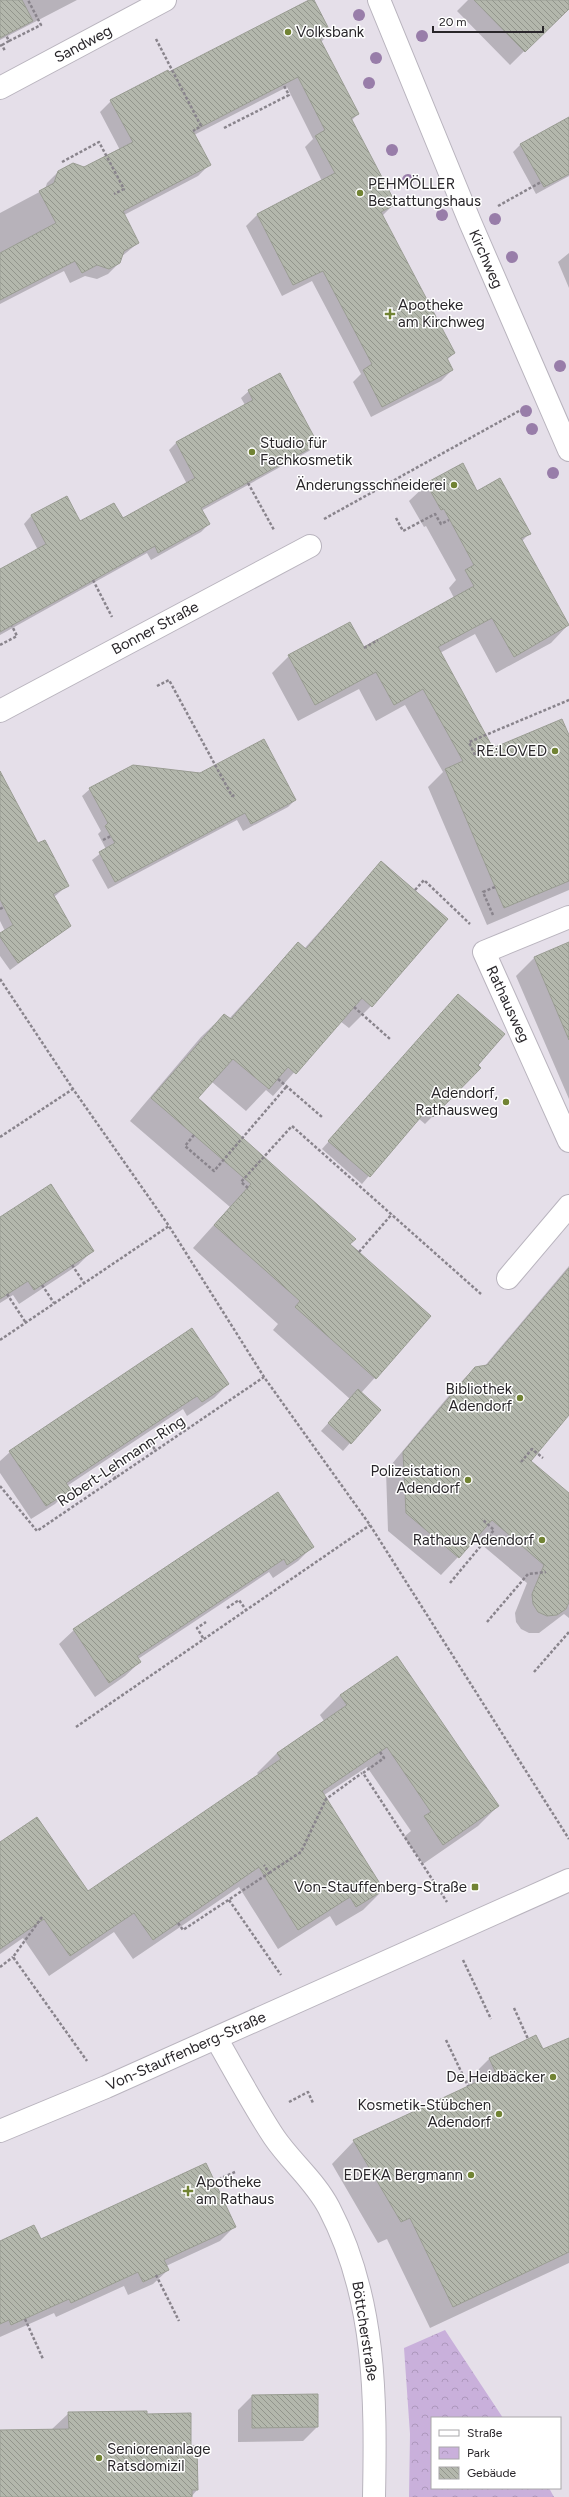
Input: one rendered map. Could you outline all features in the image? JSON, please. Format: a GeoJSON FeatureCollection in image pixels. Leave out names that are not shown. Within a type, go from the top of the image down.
{"type":"FeatureCollection","features":[{"type":"Feature","properties":{"kind":"street","name":"Sandweg"},"geometry":{"type":"LineString","coordinates":[[0,88],[166,0]]}},
{"type":"Feature","properties":{"kind":"street","name":"Kirchweg"},"geometry":{"type":"LineString","coordinates":[[379,0],[470,222],[546,396],[562,416],[569,450]]}},
{"type":"Feature","properties":{"kind":"street","name":"Bonner Straße"},"geometry":{"type":"LineString","coordinates":[[0,711],[310,546]]}},
{"type":"Feature","properties":{"kind":"street","name":"Rathausweg"},"geometry":{"type":"LineString","coordinates":[[569,917],[484,952],[569,1141]]}},
{"type":"Feature","properties":{"kind":"street"},"geometry":{"type":"LineString","coordinates":[[508,1278],[569,1206]]}},
{"type":"Feature","properties":{"kind":"street","name":"Von-Stauffenberg-Straße"},"geometry":{"type":"LineString","coordinates":[[0,2131],[106,2087],[569,1880]]}},
{"type":"Feature","properties":{"kind":"street","name":"Böttcherstraße"},"geometry":{"type":"LineString","coordinates":[[216,2038],[275,2138],[304,2173],[329,2207],[347,2246],[362,2294],[374,2377],[374,2497]]}},
{"type":"Feature","properties":{"kind":"path"},"geometry":{"type":"LineString","coordinates":[[2,45],[41,25],[28,0]]}},
{"type":"Feature","properties":{"kind":"path"},"geometry":{"type":"LineString","coordinates":[[142,13],[201,126],[193,131]]}},
{"type":"Feature","properties":{"kind":"path"},"geometry":{"type":"LineString","coordinates":[[6,35],[9,41]]}},
{"type":"Feature","properties":{"kind":"path"},"geometry":{"type":"LineString","coordinates":[[224,128],[289,94],[283,84]]}},
{"type":"Feature","properties":{"kind":"path"},"geometry":{"type":"LineString","coordinates":[[62,162],[99,142],[124,189],[114,194]]}},
{"type":"Feature","properties":{"kind":"path"},"geometry":{"type":"LineString","coordinates":[[470,222],[541,182]]}},
{"type":"Feature","properties":{"kind":"path"},"geometry":{"type":"LineString","coordinates":[[310,546],[325,518],[546,396]]}},
{"type":"Feature","properties":{"kind":"path"},"geometry":{"type":"LineString","coordinates":[[248,483],[289,558]]}},
{"type":"Feature","properties":{"kind":"path"},"geometry":{"type":"LineString","coordinates":[[396,518],[403,532],[435,514],[441,524],[449,520]]}},
{"type":"Feature","properties":{"kind":"path"},"geometry":{"type":"LineString","coordinates":[[93,580],[127,643]]}},
{"type":"Feature","properties":{"kind":"path"},"geometry":{"type":"LineString","coordinates":[[0,645],[17,636],[12,626]]}},
{"type":"Feature","properties":{"kind":"path"},"geometry":{"type":"LineString","coordinates":[[364,648],[378,640]]}},
{"type":"Feature","properties":{"kind":"path"},"geometry":{"type":"LineString","coordinates":[[157,686],[169,680],[232,796],[235,795]]}},
{"type":"Feature","properties":{"kind":"path"},"geometry":{"type":"LineString","coordinates":[[475,756],[469,742],[569,700]]}},
{"type":"Feature","properties":{"kind":"path"},"geometry":{"type":"LineString","coordinates":[[103,840],[111,836]]}},
{"type":"Feature","properties":{"kind":"path"},"geometry":{"type":"LineString","coordinates":[[415,890],[424,880],[500,945]]}},
{"type":"Feature","properties":{"kind":"path"},"geometry":{"type":"LineString","coordinates":[[495,887],[483,892],[500,945]]}},
{"type":"Feature","properties":{"kind":"path"},"geometry":{"type":"LineString","coordinates":[[0,909],[4,907]]}},
{"type":"Feature","properties":{"kind":"path"},"geometry":{"type":"LineString","coordinates":[[0,979],[73,1089],[169,1226],[264,1377],[370,1525],[569,1839]]}},
{"type":"Feature","properties":{"kind":"path"},"geometry":{"type":"LineString","coordinates":[[354,1007],[390,1039]]}},
{"type":"Feature","properties":{"kind":"path"},"geometry":{"type":"LineString","coordinates":[[278,1079],[322,1117]]}},
{"type":"Feature","properties":{"kind":"path"},"geometry":{"type":"LineString","coordinates":[[194,1135],[185,1146],[214,1171],[287,1086]]}},
{"type":"Feature","properties":{"kind":"path"},"geometry":{"type":"LineString","coordinates":[[0,1137],[73,1089]]}},
{"type":"Feature","properties":{"kind":"path"},"geometry":{"type":"LineString","coordinates":[[248,1188],[241,1182],[292,1126],[483,1296]]}},
{"type":"Feature","properties":{"kind":"path"},"geometry":{"type":"LineString","coordinates":[[359,1252],[392,1214]]}},
{"type":"Feature","properties":{"kind":"path"},"geometry":{"type":"LineString","coordinates":[[0,1340],[169,1226]]}},
{"type":"Feature","properties":{"kind":"path"},"geometry":{"type":"LineString","coordinates":[[72,1265],[84,1284]]}},
{"type":"Feature","properties":{"kind":"path"},"geometry":{"type":"LineString","coordinates":[[42,1285],[54,1303]]}},
{"type":"Feature","properties":{"kind":"path"},"geometry":{"type":"LineString","coordinates":[[7,1294],[26,1323]]}},
{"type":"Feature","properties":{"kind":"path","name":"Robert-Lehmann-Ring"},"geometry":{"type":"LineString","coordinates":[[0,1486],[37,1531],[116,1479],[264,1377]]}},
{"type":"Feature","properties":{"kind":"path"},"geometry":{"type":"LineString","coordinates":[[138,1448],[150,1441],[156,1451]]}},
{"type":"Feature","properties":{"kind":"path"},"geometry":{"type":"LineString","coordinates":[[521,1462],[532,1449],[543,1458]]}},
{"type":"Feature","properties":{"kind":"path"},"geometry":{"type":"LineString","coordinates":[[116,1479],[109,1469],[120,1461]]}},
{"type":"Feature","properties":{"kind":"path"},"geometry":{"type":"LineString","coordinates":[[450,1583],[494,1530],[482,1519]]}},
{"type":"Feature","properties":{"kind":"path"},"geometry":{"type":"LineString","coordinates":[[76,1727],[203,1638],[370,1525]]}},
{"type":"Feature","properties":{"kind":"path"},"geometry":{"type":"LineString","coordinates":[[487,1622],[528,1574],[546,1572]]}},
{"type":"Feature","properties":{"kind":"path"},"geometry":{"type":"LineString","coordinates":[[227,1608],[239,1600],[246,1610]]}},
{"type":"Feature","properties":{"kind":"path"},"geometry":{"type":"LineString","coordinates":[[203,1638],[197,1628],[206,1622]]}},
{"type":"Feature","properties":{"kind":"path"},"geometry":{"type":"LineString","coordinates":[[534,1672],[569,1632]]}},
{"type":"Feature","properties":{"kind":"path"},"geometry":{"type":"LineString","coordinates":[[178,1923],[183,1930],[301,1852],[326,1799],[384,1758],[380,1752]]}},
{"type":"Feature","properties":{"kind":"path"},"geometry":{"type":"LineString","coordinates":[[363,1773],[457,1930],[491,2018]]}},
{"type":"Feature","properties":{"kind":"path"},"geometry":{"type":"LineString","coordinates":[[264,1864],[269,1873]]}},
{"type":"Feature","properties":{"kind":"path"},"geometry":{"type":"LineString","coordinates":[[228,1900],[299,2000]]}},
{"type":"Feature","properties":{"kind":"path"},"geometry":{"type":"LineString","coordinates":[[0,1967],[13,1957],[42,1917]]}},
{"type":"Feature","properties":{"kind":"path"},"geometry":{"type":"LineString","coordinates":[[13,1957],[106,2087]]}},
{"type":"Feature","properties":{"kind":"path"},"geometry":{"type":"LineString","coordinates":[[514,2008],[528,2040]]}},
{"type":"Feature","properties":{"kind":"path"},"geometry":{"type":"LineString","coordinates":[[446,2040],[468,2086]]}},
{"type":"Feature","properties":{"kind":"path"},"geometry":{"type":"LineString","coordinates":[[294,2100],[308,2092],[313,2103]]}},
{"type":"Feature","properties":{"kind":"path"},"geometry":{"type":"LineString","coordinates":[[214,2181],[234,2172]]}},
{"type":"Feature","properties":{"kind":"path"},"geometry":{"type":"LineString","coordinates":[[156,2276],[179,2320]]}},
{"type":"Feature","properties":{"kind":"path"},"geometry":{"type":"LineString","coordinates":[[25,2319],[43,2359]]}},
{"type":"Feature","properties":{"kind":"green space"},"geometry":{"type":"Polygon","coordinates":[[[445,2330],[502,2417],[431,2417],[431,2489],[550,2489],[554,2497],[409,2497],[410,2434],[404,2348],[445,2330]]]}},
{"type":"Feature","properties":{"kind":"building"},"geometry":{"type":"Polygon","coordinates":[[[0,0],[22,0],[33,21],[0,38],[0,0]]]}},
{"type":"Feature","properties":{"kind":"building"},"geometry":{"type":"Polygon","coordinates":[[[309,0],[314,0],[331,33],[320,39],[359,114],[351,118],[396,204],[381,212],[455,353],[447,358],[453,370],[382,407],[363,370],[372,364],[323,271],[293,285],[257,214],[335,173],[315,136],[325,130],[298,77],[193,131],[211,165],[123,211],[139,243],[124,251],[120,263],[109,269],[97,265],[82,273],[75,261],[0,300],[0,253],[56,223],[39,191],[54,183],[58,171],[73,163],[84,167],[133,142],[110,100],[168,70],[169,72],[309,0]]]}},
{"type":"Feature","properties":{"kind":"building"},"geometry":{"type":"Polygon","coordinates":[[[474,0],[569,0],[569,9],[525,52],[474,0]]]}},
{"type":"Feature","properties":{"kind":"building"},"geometry":{"type":"Polygon","coordinates":[[[569,117],[569,174],[544,187],[520,144],[569,117]]]}},
{"type":"Feature","properties":{"kind":"building"},"geometry":{"type":"Polygon","coordinates":[[[280,373],[318,444],[201,508],[210,524],[158,553],[155,546],[0,632],[0,569],[46,544],[31,515],[67,496],[80,521],[114,503],[123,518],[195,478],[176,442],[253,400],[248,390],[280,373]]]}},
{"type":"Feature","properties":{"kind":"building"},"geometry":{"type":"Polygon","coordinates":[[[463,463],[477,491],[500,478],[531,534],[521,538],[569,625],[514,657],[492,618],[438,647],[493,748],[562,719],[569,735],[569,881],[504,908],[445,769],[463,761],[423,689],[394,705],[376,672],[315,705],[288,655],[350,622],[364,647],[474,586],[465,570],[474,565],[444,509],[441,510],[426,483],[463,463]]]}},
{"type":"Feature","properties":{"kind":"building"},"geometry":{"type":"Polygon","coordinates":[[[264,739],[296,800],[251,824],[245,813],[115,882],[99,852],[115,843],[105,826],[108,823],[89,788],[133,765],[200,773],[264,739]]]}},
{"type":"Feature","properties":{"kind":"building"},"geometry":{"type":"Polygon","coordinates":[[[0,771],[38,843],[45,840],[69,886],[53,894],[71,926],[18,963],[0,937],[0,933],[13,925],[0,899],[0,771]]]}},
{"type":"Feature","properties":{"kind":"building"},"geometry":{"type":"Polygon","coordinates":[[[381,861],[448,919],[372,1007],[362,998],[296,1074],[288,1067],[269,1089],[233,1059],[198,1098],[356,1239],[350,1244],[431,1316],[376,1379],[295,1307],[300,1301],[214,1225],[251,1184],[151,1098],[224,1014],[231,1019],[298,942],[306,949],[381,861]]]}},
{"type":"Feature","properties":{"kind":"building"},"geometry":{"type":"Polygon","coordinates":[[[569,942],[569,1040],[534,957],[569,942]]]}},
{"type":"Feature","properties":{"kind":"building"},"geometry":{"type":"Polygon","coordinates":[[[458,994],[505,1034],[478,1065],[481,1068],[433,1117],[426,1111],[370,1177],[328,1141],[458,994]]]}},
{"type":"Feature","properties":{"kind":"building"},"geometry":{"type":"Polygon","coordinates":[[[51,1184],[94,1251],[34,1290],[28,1281],[0,1299],[0,1217],[51,1184]]]}},
{"type":"Feature","properties":{"kind":"building"},"geometry":{"type":"Polygon","coordinates":[[[569,1268],[569,1415],[531,1461],[569,1493],[569,1602],[566,1609],[557,1615],[547,1616],[538,1612],[533,1604],[532,1594],[544,1565],[492,1520],[459,1558],[406,1513],[403,1452],[475,1367],[487,1365],[569,1268]]]}},
{"type":"Feature","properties":{"kind":"building"},"geometry":{"type":"Polygon","coordinates":[[[192,1328],[229,1384],[202,1402],[197,1396],[66,1483],[71,1490],[46,1506],[9,1451],[192,1328]]]}},
{"type":"Feature","properties":{"kind":"building"},"geometry":{"type":"Polygon","coordinates":[[[358,1389],[381,1410],[351,1444],[328,1423],[358,1389]]]}},
{"type":"Feature","properties":{"kind":"building"},"geometry":{"type":"Polygon","coordinates":[[[278,1492],[314,1547],[287,1565],[284,1559],[137,1656],[141,1662],[109,1683],[73,1629],[278,1492]]]}},
{"type":"Feature","properties":{"kind":"building"},"geometry":{"type":"Polygon","coordinates":[[[397,1656],[499,1806],[443,1845],[424,1816],[431,1812],[387,1747],[322,1791],[384,1890],[356,1907],[350,1897],[298,1930],[259,1867],[153,1940],[134,1913],[70,1956],[44,1919],[0,1949],[0,1842],[37,1817],[88,1891],[281,1759],[277,1753],[347,1705],[340,1695],[397,1656]]]}},
{"type":"Feature","properties":{"kind":"building","name":"EDEKA Bergmann"},"geometry":{"type":"Polygon","coordinates":[[[536,2035],[543,2049],[569,2038],[569,2252],[453,2307],[410,2218],[401,2222],[353,2140],[496,2073],[489,2058],[536,2035]]]}},
{"type":"Feature","properties":{"kind":"building"},"geometry":{"type":"Polygon","coordinates":[[[206,2163],[236,2227],[164,2260],[169,2270],[143,2282],[138,2272],[71,2303],[69,2299],[11,2325],[9,2320],[0,2324],[0,2241],[34,2225],[41,2239],[206,2163]]]}},
{"type":"Feature","properties":{"kind":"building"},"geometry":{"type":"Polygon","coordinates":[[[318,2394],[318,2427],[252,2428],[252,2395],[318,2394]]]}},
{"type":"Feature","properties":{"kind":"building","name":"Seniorenanlage Ratsdomizil"},"geometry":{"type":"Polygon","coordinates":[[[147,2411],[147,2414],[191,2413],[191,2446],[197,2446],[198,2490],[192,2490],[192,2497],[0,2497],[0,2430],[69,2429],[68,2412],[147,2411]]]}},
{"type":"Feature","properties":{"kind":"place","name":"Volksbank"},"geometry":{"type":"Point","coordinates":[288,32]}},
{"type":"Feature","properties":{"kind":"place","name":"PEHMÖLLER Bestattungshaus"},"geometry":{"type":"Point","coordinates":[360,193]}},
{"type":"Feature","properties":{"kind":"place","name":"Apotheke am Kirchweg"},"geometry":{"type":"Point","coordinates":[390,314]}},
{"type":"Feature","properties":{"kind":"place","name":"Studio für Fachkosmetik"},"geometry":{"type":"Point","coordinates":[252,452]}},
{"type":"Feature","properties":{"kind":"place","name":"Änderungsschneiderei"},"geometry":{"type":"Point","coordinates":[454,485]}},
{"type":"Feature","properties":{"kind":"place","name":"RE:LOVED"},"geometry":{"type":"Point","coordinates":[555,751]}},
{"type":"Feature","properties":{"kind":"place","name":"Adendorf, Rathausweg"},"geometry":{"type":"Point","coordinates":[506,1102]}},
{"type":"Feature","properties":{"kind":"place","name":"Bibliothek Adendorf"},"geometry":{"type":"Point","coordinates":[520,1398]}},
{"type":"Feature","properties":{"kind":"place","name":"Polizeistation Adendorf"},"geometry":{"type":"Point","coordinates":[468,1480]}},
{"type":"Feature","properties":{"kind":"place","name":"Rathaus Adendorf"},"geometry":{"type":"Point","coordinates":[542,1540]}},
{"type":"Feature","properties":{"kind":"place","name":"Von-Stauffenberg-Straße"},"geometry":{"type":"Point","coordinates":[475,1887]}},
{"type":"Feature","properties":{"kind":"place","name":"De Heidbäcker"},"geometry":{"type":"Point","coordinates":[553,2077]}},
{"type":"Feature","properties":{"kind":"place","name":"Kosmetik-Stübchen Adendorf"},"geometry":{"type":"Point","coordinates":[499,2114]}},
{"type":"Feature","properties":{"kind":"place","name":"EDEKA Bergmann"},"geometry":{"type":"Point","coordinates":[471,2175]}},
{"type":"Feature","properties":{"kind":"place","name":"Apotheke am Rathaus"},"geometry":{"type":"Point","coordinates":[188,2191]}},
{"type":"Feature","properties":{"kind":"place","name":"Seniorenanlage Ratsdomizil"},"geometry":{"type":"Point","coordinates":[99,2458]}}]}
